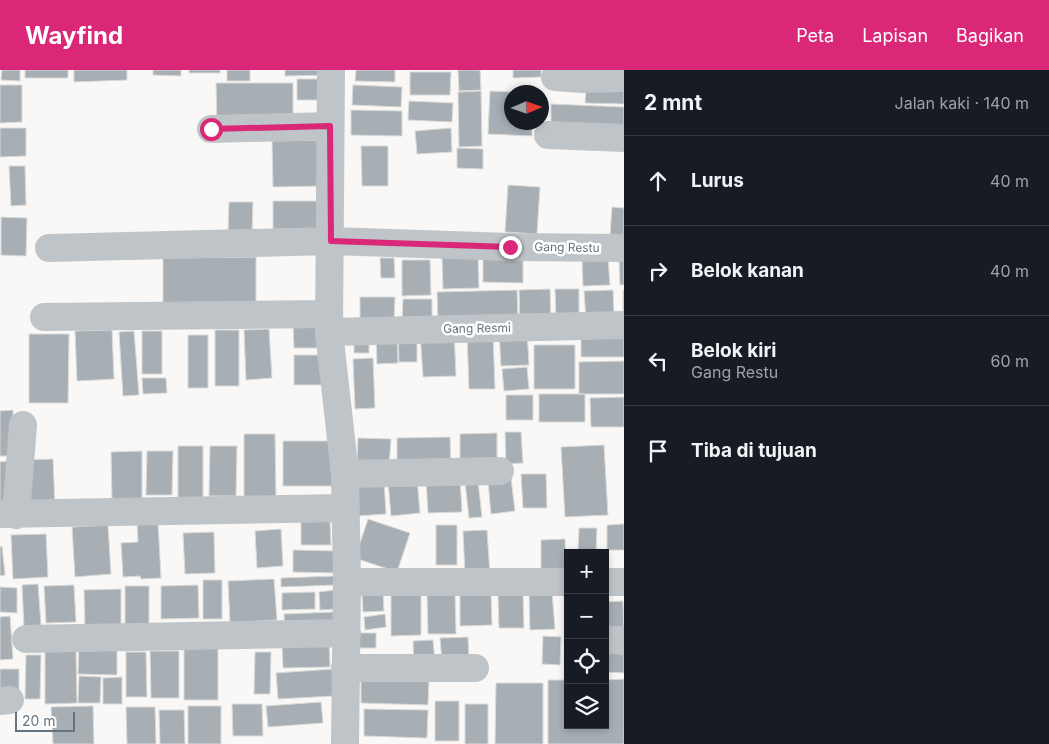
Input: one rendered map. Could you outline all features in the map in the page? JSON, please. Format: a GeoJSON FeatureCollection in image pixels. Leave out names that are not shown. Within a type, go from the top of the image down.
{"type":"FeatureCollection","features":[{"type":"Feature","properties":{"kind":"street"},"geometry":{"type":"LineString","coordinates":[[331,70],[329,323],[345,474],[347,582],[345,744],[337,744]]}},
{"type":"Feature","properties":{"kind":"street"},"geometry":{"type":"LineString","coordinates":[[555,77],[582,79],[624,78]]}},
{"type":"Feature","properties":{"kind":"street"},"geometry":{"type":"LineString","coordinates":[[211,129],[330,126]]}},
{"type":"Feature","properties":{"kind":"street"},"geometry":{"type":"LineString","coordinates":[[548,135],[624,138]]}},
{"type":"Feature","properties":{"kind":"street","name":"Gang Restu"},"geometry":{"type":"LineString","coordinates":[[49,248],[331,241],[510,247],[624,248]]}},
{"type":"Feature","properties":{"kind":"street","name":"Gang Resmi"},"geometry":{"type":"LineString","coordinates":[[44,317],[329,323],[624,325]]}},
{"type":"Feature","properties":{"kind":"street"},"geometry":{"type":"LineString","coordinates":[[23,425],[8,515],[346,508]]}},
{"type":"Feature","properties":{"kind":"street"},"geometry":{"type":"LineString","coordinates":[[345,474],[500,472]]}},
{"type":"Feature","properties":{"kind":"street"},"geometry":{"type":"LineString","coordinates":[[347,582],[564,582]]}},
{"type":"Feature","properties":{"kind":"street"},"geometry":{"type":"LineString","coordinates":[[609,582],[624,582]]}},
{"type":"Feature","properties":{"kind":"street"},"geometry":{"type":"LineString","coordinates":[[26,639],[347,633]]}},
{"type":"Feature","properties":{"kind":"street"},"geometry":{"type":"LineString","coordinates":[[609,640],[624,640]]}},
{"type":"Feature","properties":{"kind":"street"},"geometry":{"type":"LineString","coordinates":[[345,668],[475,668]]}},
{"type":"Feature","properties":{"kind":"building"},"geometry":{"type":"Polygon","coordinates":[[[2,70],[20,70],[20,81],[1,80],[2,70]]]}},
{"type":"Feature","properties":{"kind":"building"},"geometry":{"type":"Polygon","coordinates":[[[25,70],[68,70],[68,78],[25,78],[25,70]]]}},
{"type":"Feature","properties":{"kind":"building"},"geometry":{"type":"Polygon","coordinates":[[[74,70],[127,70],[127,80],[74,82],[74,70]]]}},
{"type":"Feature","properties":{"kind":"building"},"geometry":{"type":"Polygon","coordinates":[[[153,70],[181,70],[181,76],[153,75],[153,70]]]}},
{"type":"Feature","properties":{"kind":"building"},"geometry":{"type":"Polygon","coordinates":[[[189,70],[220,70],[220,73],[189,73],[189,70]]]}},
{"type":"Feature","properties":{"kind":"building"},"geometry":{"type":"Polygon","coordinates":[[[227,70],[250,70],[250,81],[227,81],[227,70]]]}},
{"type":"Feature","properties":{"kind":"building"},"geometry":{"type":"Polygon","coordinates":[[[285,70],[328,70],[328,75],[285,76],[285,70]]]}},
{"type":"Feature","properties":{"kind":"building"},"geometry":{"type":"Polygon","coordinates":[[[356,70],[395,70],[395,82],[355,81],[356,70]]]}},
{"type":"Feature","properties":{"kind":"building"},"geometry":{"type":"Polygon","coordinates":[[[458,70],[480,70],[481,90],[459,91],[458,70]]]}},
{"type":"Feature","properties":{"kind":"building"},"geometry":{"type":"Polygon","coordinates":[[[513,70],[541,70],[541,77],[513,78],[513,70]]]}},
{"type":"Feature","properties":{"kind":"building"},"geometry":{"type":"Polygon","coordinates":[[[410,72],[451,72],[450,95],[410,95],[410,72]]]}},
{"type":"Feature","properties":{"kind":"building"},"geometry":{"type":"Polygon","coordinates":[[[297,79],[330,79],[318,100],[297,100],[297,79]]]}},
{"type":"Feature","properties":{"kind":"building"},"geometry":{"type":"Polygon","coordinates":[[[216,83],[293,83],[293,124],[217,124],[216,83]]]}},
{"type":"Feature","properties":{"kind":"building"},"geometry":{"type":"Polygon","coordinates":[[[0,85],[22,85],[22,122],[0,123],[0,85]]]}},
{"type":"Feature","properties":{"kind":"building"},"geometry":{"type":"Polygon","coordinates":[[[353,85],[402,87],[401,107],[352,105],[353,85]]]}},
{"type":"Feature","properties":{"kind":"building"},"geometry":{"type":"Polygon","coordinates":[[[586,88],[624,89],[624,104],[585,103],[586,88]]]}},
{"type":"Feature","properties":{"kind":"building"},"geometry":{"type":"Polygon","coordinates":[[[481,91],[482,146],[459,147],[458,92],[481,91]]]}},
{"type":"Feature","properties":{"kind":"building"},"geometry":{"type":"Polygon","coordinates":[[[490,91],[504,92],[504,130],[532,130],[532,136],[488,134],[490,91]]]}},
{"type":"Feature","properties":{"kind":"building"},"geometry":{"type":"Polygon","coordinates":[[[409,101],[453,103],[452,122],[408,120],[409,101]]]}},
{"type":"Feature","properties":{"kind":"building"},"geometry":{"type":"Polygon","coordinates":[[[551,104],[624,107],[624,130],[551,127],[551,104]]]}},
{"type":"Feature","properties":{"kind":"building"},"geometry":{"type":"Polygon","coordinates":[[[351,110],[402,111],[402,136],[351,135],[351,110]]]}},
{"type":"Feature","properties":{"kind":"building"},"geometry":{"type":"Polygon","coordinates":[[[0,128],[26,128],[26,156],[0,157],[0,128]]]}},
{"type":"Feature","properties":{"kind":"building"},"geometry":{"type":"Polygon","coordinates":[[[451,128],[452,152],[417,154],[415,131],[451,128]]]}},
{"type":"Feature","properties":{"kind":"building"},"geometry":{"type":"Polygon","coordinates":[[[323,140],[323,186],[273,187],[272,141],[323,140]]]}},
{"type":"Feature","properties":{"kind":"building"},"geometry":{"type":"Polygon","coordinates":[[[361,146],[388,146],[388,186],[362,186],[361,146]]]}},
{"type":"Feature","properties":{"kind":"building"},"geometry":{"type":"Polygon","coordinates":[[[457,148],[483,149],[483,169],[457,168],[457,148]]]}},
{"type":"Feature","properties":{"kind":"building"},"geometry":{"type":"Polygon","coordinates":[[[9,166],[25,166],[26,205],[11,206],[9,166]]]}},
{"type":"Feature","properties":{"kind":"building"},"geometry":{"type":"Polygon","coordinates":[[[508,185],[540,187],[537,234],[505,232],[508,185]]]}},
{"type":"Feature","properties":{"kind":"building"},"geometry":{"type":"Polygon","coordinates":[[[273,201],[318,201],[319,236],[273,237],[273,201]]]}},
{"type":"Feature","properties":{"kind":"building"},"geometry":{"type":"Polygon","coordinates":[[[229,202],[253,202],[252,233],[228,232],[229,202]]]}},
{"type":"Feature","properties":{"kind":"building"},"geometry":{"type":"Polygon","coordinates":[[[612,207],[624,208],[624,237],[610,236],[612,207]]]}},
{"type":"Feature","properties":{"kind":"building"},"geometry":{"type":"Polygon","coordinates":[[[1,217],[27,218],[26,256],[1,255],[1,217]]]}},
{"type":"Feature","properties":{"kind":"building"},"geometry":{"type":"Polygon","coordinates":[[[478,256],[479,288],[443,289],[442,257],[478,256]]]}},
{"type":"Feature","properties":{"kind":"building"},"geometry":{"type":"Polygon","coordinates":[[[256,257],[256,311],[163,312],[163,258],[256,257]]]}},
{"type":"Feature","properties":{"kind":"building"},"geometry":{"type":"Polygon","coordinates":[[[380,258],[394,258],[395,278],[381,278],[380,258]]]}},
{"type":"Feature","properties":{"kind":"building"},"geometry":{"type":"Polygon","coordinates":[[[483,258],[523,258],[523,283],[483,282],[483,258]]]}},
{"type":"Feature","properties":{"kind":"building"},"geometry":{"type":"Polygon","coordinates":[[[608,258],[610,285],[583,286],[582,259],[608,258]]]}},
{"type":"Feature","properties":{"kind":"building"},"geometry":{"type":"Polygon","coordinates":[[[402,260],[430,260],[431,295],[402,296],[402,260]]]}},
{"type":"Feature","properties":{"kind":"building"},"geometry":{"type":"Polygon","coordinates":[[[619,260],[624,260],[624,285],[620,285],[619,260]]]}},
{"type":"Feature","properties":{"kind":"building"},"geometry":{"type":"Polygon","coordinates":[[[550,289],[551,321],[520,322],[519,290],[550,289]]]}},
{"type":"Feature","properties":{"kind":"building"},"geometry":{"type":"Polygon","coordinates":[[[555,289],[579,289],[579,320],[556,320],[555,289]]]}},
{"type":"Feature","properties":{"kind":"building"},"geometry":{"type":"Polygon","coordinates":[[[517,290],[518,319],[438,321],[437,292],[517,290]]]}},
{"type":"Feature","properties":{"kind":"building"},"geometry":{"type":"Polygon","coordinates":[[[613,290],[614,317],[586,319],[584,291],[613,290]]]}},
{"type":"Feature","properties":{"kind":"building"},"geometry":{"type":"Polygon","coordinates":[[[624,290],[624,318],[623,318],[624,290]]]}},
{"type":"Feature","properties":{"kind":"building"},"geometry":{"type":"Polygon","coordinates":[[[360,297],[395,297],[394,325],[360,325],[360,297]]]}},
{"type":"Feature","properties":{"kind":"building"},"geometry":{"type":"Polygon","coordinates":[[[403,299],[432,299],[432,321],[402,321],[403,299]]]}},
{"type":"Feature","properties":{"kind":"building"},"geometry":{"type":"Polygon","coordinates":[[[322,322],[322,348],[294,348],[293,323],[322,322]]]}},
{"type":"Feature","properties":{"kind":"building"},"geometry":{"type":"Polygon","coordinates":[[[269,329],[272,378],[246,380],[244,330],[269,329]]]}},
{"type":"Feature","properties":{"kind":"building"},"geometry":{"type":"Polygon","coordinates":[[[454,329],[456,376],[423,377],[420,331],[454,329]]]}},
{"type":"Feature","properties":{"kind":"building"},"geometry":{"type":"Polygon","coordinates":[[[112,330],[114,379],[77,381],[75,331],[112,330]]]}},
{"type":"Feature","properties":{"kind":"building"},"geometry":{"type":"Polygon","coordinates":[[[215,330],[239,330],[239,386],[215,386],[215,330]]]}},
{"type":"Feature","properties":{"kind":"building"},"geometry":{"type":"Polygon","coordinates":[[[527,330],[529,365],[501,366],[499,331],[527,330]]]}},
{"type":"Feature","properties":{"kind":"building"},"geometry":{"type":"Polygon","coordinates":[[[581,330],[624,330],[624,357],[581,357],[581,330]]]}},
{"type":"Feature","properties":{"kind":"building"},"geometry":{"type":"Polygon","coordinates":[[[134,331],[139,395],[123,396],[119,332],[134,331]]]}},
{"type":"Feature","properties":{"kind":"building"},"geometry":{"type":"Polygon","coordinates":[[[142,331],[162,331],[162,374],[142,374],[142,331]]]}},
{"type":"Feature","properties":{"kind":"building"},"geometry":{"type":"Polygon","coordinates":[[[417,331],[417,362],[399,362],[398,332],[417,331]]]}},
{"type":"Feature","properties":{"kind":"building"},"geometry":{"type":"Polygon","coordinates":[[[397,333],[398,363],[377,364],[376,334],[397,333]]]}},
{"type":"Feature","properties":{"kind":"building"},"geometry":{"type":"Polygon","coordinates":[[[493,333],[495,389],[469,389],[467,334],[493,333]]]}},
{"type":"Feature","properties":{"kind":"building"},"geometry":{"type":"Polygon","coordinates":[[[29,334],[69,334],[68,403],[29,403],[29,334]]]}},
{"type":"Feature","properties":{"kind":"building"},"geometry":{"type":"Polygon","coordinates":[[[188,335],[208,335],[208,388],[188,388],[188,335]]]}},
{"type":"Feature","properties":{"kind":"building"},"geometry":{"type":"Polygon","coordinates":[[[354,336],[369,336],[369,353],[354,353],[354,336]]]}},
{"type":"Feature","properties":{"kind":"building"},"geometry":{"type":"Polygon","coordinates":[[[534,345],[575,345],[575,389],[534,389],[534,345]]]}},
{"type":"Feature","properties":{"kind":"building"},"geometry":{"type":"Polygon","coordinates":[[[294,355],[326,355],[326,385],[294,385],[294,355]]]}},
{"type":"Feature","properties":{"kind":"building"},"geometry":{"type":"Polygon","coordinates":[[[373,358],[375,408],[355,409],[353,359],[373,358]]]}},
{"type":"Feature","properties":{"kind":"building"},"geometry":{"type":"Polygon","coordinates":[[[624,361],[624,394],[579,394],[579,362],[624,361]]]}},
{"type":"Feature","properties":{"kind":"building"},"geometry":{"type":"Polygon","coordinates":[[[527,367],[529,389],[504,391],[502,369],[527,367]]]}},
{"type":"Feature","properties":{"kind":"building"},"geometry":{"type":"Polygon","coordinates":[[[142,378],[166,378],[167,393],[143,394],[142,378]]]}},
{"type":"Feature","properties":{"kind":"building"},"geometry":{"type":"Polygon","coordinates":[[[539,394],[585,394],[585,422],[539,422],[539,394]]]}},
{"type":"Feature","properties":{"kind":"building"},"geometry":{"type":"Polygon","coordinates":[[[506,395],[533,395],[533,420],[506,420],[506,395]]]}},
{"type":"Feature","properties":{"kind":"building"},"geometry":{"type":"Polygon","coordinates":[[[624,397],[624,427],[591,427],[590,398],[624,397]]]}},
{"type":"Feature","properties":{"kind":"building"},"geometry":{"type":"Polygon","coordinates":[[[13,410],[14,456],[0,456],[0,411],[13,410]]]}},
{"type":"Feature","properties":{"kind":"building"},"geometry":{"type":"Polygon","coordinates":[[[505,432],[521,432],[523,463],[506,464],[505,432]]]}},
{"type":"Feature","properties":{"kind":"building"},"geometry":{"type":"Polygon","coordinates":[[[497,433],[497,463],[460,463],[460,434],[497,433]]]}},
{"type":"Feature","properties":{"kind":"building"},"geometry":{"type":"Polygon","coordinates":[[[244,434],[275,434],[276,499],[244,499],[244,434]]]}},
{"type":"Feature","properties":{"kind":"building"},"geometry":{"type":"Polygon","coordinates":[[[450,437],[451,471],[397,471],[397,438],[450,437]]]}},
{"type":"Feature","properties":{"kind":"building"},"geometry":{"type":"Polygon","coordinates":[[[358,438],[391,439],[389,468],[357,466],[358,438]]]}},
{"type":"Feature","properties":{"kind":"building"},"geometry":{"type":"Polygon","coordinates":[[[283,441],[334,441],[333,486],[283,486],[283,441]]]}},
{"type":"Feature","properties":{"kind":"building"},"geometry":{"type":"Polygon","coordinates":[[[604,445],[608,515],[565,517],[561,447],[604,445]]]}},
{"type":"Feature","properties":{"kind":"building"},"geometry":{"type":"Polygon","coordinates":[[[178,446],[203,446],[203,499],[178,498],[178,446]]]}},
{"type":"Feature","properties":{"kind":"building"},"geometry":{"type":"Polygon","coordinates":[[[210,446],[237,446],[236,496],[209,496],[210,446]]]}},
{"type":"Feature","properties":{"kind":"building"},"geometry":{"type":"Polygon","coordinates":[[[142,451],[142,500],[112,500],[111,452],[142,451]]]}},
{"type":"Feature","properties":{"kind":"building"},"geometry":{"type":"Polygon","coordinates":[[[147,451],[173,451],[172,495],[146,495],[147,451]]]}},
{"type":"Feature","properties":{"kind":"building"},"geometry":{"type":"Polygon","coordinates":[[[53,459],[55,507],[26,508],[25,460],[53,459]]]}},
{"type":"Feature","properties":{"kind":"building"},"geometry":{"type":"Polygon","coordinates":[[[10,461],[11,510],[0,510],[0,462],[10,461]]]}},
{"type":"Feature","properties":{"kind":"building"},"geometry":{"type":"Polygon","coordinates":[[[521,474],[546,474],[547,508],[523,508],[521,474]]]}},
{"type":"Feature","properties":{"kind":"building"},"geometry":{"type":"Polygon","coordinates":[[[417,478],[420,513],[391,516],[388,481],[417,478]]]}},
{"type":"Feature","properties":{"kind":"building"},"geometry":{"type":"Polygon","coordinates":[[[460,478],[462,512],[428,513],[426,479],[460,478]]]}},
{"type":"Feature","properties":{"kind":"building"},"geometry":{"type":"Polygon","coordinates":[[[511,478],[515,511],[491,514],[488,481],[511,478]]]}},
{"type":"Feature","properties":{"kind":"building"},"geometry":{"type":"Polygon","coordinates":[[[384,480],[386,514],[358,516],[355,482],[384,480]]]}},
{"type":"Feature","properties":{"kind":"building"},"geometry":{"type":"Polygon","coordinates":[[[478,481],[482,517],[469,518],[465,482],[478,481]]]}},
{"type":"Feature","properties":{"kind":"building"},"geometry":{"type":"Polygon","coordinates":[[[368,519],[410,533],[397,572],[355,558],[368,519]]]}},
{"type":"Feature","properties":{"kind":"building"},"geometry":{"type":"Polygon","coordinates":[[[301,521],[330,521],[331,545],[301,545],[301,521]]]}},
{"type":"Feature","properties":{"kind":"building"},"geometry":{"type":"Polygon","coordinates":[[[158,522],[161,578],[141,579],[140,576],[123,577],[121,543],[138,542],[137,523],[158,522]]]}},
{"type":"Feature","properties":{"kind":"building"},"geometry":{"type":"Polygon","coordinates":[[[624,524],[624,550],[607,549],[607,525],[624,524]]]}},
{"type":"Feature","properties":{"kind":"building"},"geometry":{"type":"Polygon","coordinates":[[[108,525],[111,574],[75,577],[72,527],[108,525]]]}},
{"type":"Feature","properties":{"kind":"building"},"geometry":{"type":"Polygon","coordinates":[[[436,525],[457,525],[457,565],[436,565],[436,525]]]}},
{"type":"Feature","properties":{"kind":"building"},"geometry":{"type":"Polygon","coordinates":[[[579,528],[597,528],[596,549],[578,549],[579,528]]]}},
{"type":"Feature","properties":{"kind":"building"},"geometry":{"type":"Polygon","coordinates":[[[281,529],[283,566],[257,568],[255,531],[281,529]]]}},
{"type":"Feature","properties":{"kind":"building"},"geometry":{"type":"Polygon","coordinates":[[[487,530],[490,574],[465,575],[463,531],[487,530]]]}},
{"type":"Feature","properties":{"kind":"building"},"geometry":{"type":"Polygon","coordinates":[[[214,532],[215,573],[185,574],[183,533],[214,532]]]}},
{"type":"Feature","properties":{"kind":"building"},"geometry":{"type":"Polygon","coordinates":[[[46,534],[48,577],[13,579],[11,535],[46,534]]]}},
{"type":"Feature","properties":{"kind":"building"},"geometry":{"type":"Polygon","coordinates":[[[565,539],[564,573],[541,573],[541,540],[565,539]]]}},
{"type":"Feature","properties":{"kind":"building"},"geometry":{"type":"Polygon","coordinates":[[[2,546],[5,575],[0,576],[0,547],[2,546]]]}},
{"type":"Feature","properties":{"kind":"building"},"geometry":{"type":"Polygon","coordinates":[[[293,550],[337,551],[336,573],[293,572],[293,550]]]}},
{"type":"Feature","properties":{"kind":"building"},"geometry":{"type":"Polygon","coordinates":[[[335,576],[335,585],[281,587],[281,578],[335,576]]]}},
{"type":"Feature","properties":{"kind":"building"},"geometry":{"type":"Polygon","coordinates":[[[274,579],[277,620],[230,623],[228,581],[274,579]]]}},
{"type":"Feature","properties":{"kind":"building"},"geometry":{"type":"Polygon","coordinates":[[[203,580],[222,580],[222,619],[203,619],[203,580]]]}},
{"type":"Feature","properties":{"kind":"building"},"geometry":{"type":"Polygon","coordinates":[[[38,584],[41,625],[24,627],[22,585],[38,584]]]}},
{"type":"Feature","properties":{"kind":"building"},"geometry":{"type":"Polygon","coordinates":[[[74,585],[76,622],[46,623],[44,586],[74,585]]]}},
{"type":"Feature","properties":{"kind":"building"},"geometry":{"type":"Polygon","coordinates":[[[198,585],[199,618],[161,619],[161,586],[198,585]]]}},
{"type":"Feature","properties":{"kind":"building"},"geometry":{"type":"Polygon","coordinates":[[[125,586],[149,586],[149,628],[125,628],[125,586]]]}},
{"type":"Feature","properties":{"kind":"building"},"geometry":{"type":"Polygon","coordinates":[[[0,587],[17,588],[17,613],[0,612],[0,587]]]}},
{"type":"Feature","properties":{"kind":"building"},"geometry":{"type":"Polygon","coordinates":[[[121,589],[121,628],[85,629],[84,590],[121,589]]]}},
{"type":"Feature","properties":{"kind":"building"},"geometry":{"type":"Polygon","coordinates":[[[335,590],[336,609],[320,610],[319,592],[335,590]]]}},
{"type":"Feature","properties":{"kind":"building"},"geometry":{"type":"Polygon","coordinates":[[[315,592],[315,609],[282,610],[282,593],[315,592]]]}},
{"type":"Feature","properties":{"kind":"building"},"geometry":{"type":"Polygon","coordinates":[[[383,592],[384,611],[363,612],[362,593],[383,592]]]}},
{"type":"Feature","properties":{"kind":"building"},"geometry":{"type":"Polygon","coordinates":[[[552,592],[555,629],[530,630],[529,593],[552,592]]]}},
{"type":"Feature","properties":{"kind":"building"},"geometry":{"type":"Polygon","coordinates":[[[391,593],[421,593],[421,635],[391,636],[391,593]]]}},
{"type":"Feature","properties":{"kind":"building"},"geometry":{"type":"Polygon","coordinates":[[[455,594],[456,634],[428,634],[427,595],[455,594]]]}},
{"type":"Feature","properties":{"kind":"building"},"geometry":{"type":"Polygon","coordinates":[[[460,594],[491,594],[492,625],[460,626],[460,594]]]}},
{"type":"Feature","properties":{"kind":"building"},"geometry":{"type":"Polygon","coordinates":[[[498,595],[523,595],[524,628],[499,628],[498,595]]]}},
{"type":"Feature","properties":{"kind":"building"},"geometry":{"type":"Polygon","coordinates":[[[623,601],[624,636],[609,637],[609,602],[623,601]]]}},
{"type":"Feature","properties":{"kind":"building"},"geometry":{"type":"Polygon","coordinates":[[[335,612],[336,632],[285,633],[284,614],[335,612]]]}},
{"type":"Feature","properties":{"kind":"building"},"geometry":{"type":"Polygon","coordinates":[[[385,614],[386,627],[365,630],[364,617],[385,614]]]}},
{"type":"Feature","properties":{"kind":"building"},"geometry":{"type":"Polygon","coordinates":[[[10,616],[13,659],[0,660],[0,617],[10,616]]]}},
{"type":"Feature","properties":{"kind":"building"},"geometry":{"type":"Polygon","coordinates":[[[357,633],[376,633],[376,648],[357,648],[357,633]]]}},
{"type":"Feature","properties":{"kind":"building"},"geometry":{"type":"Polygon","coordinates":[[[543,636],[561,637],[560,665],[542,664],[543,636]]]}},
{"type":"Feature","properties":{"kind":"building"},"geometry":{"type":"Polygon","coordinates":[[[468,637],[469,661],[442,662],[440,638],[468,637]]]}},
{"type":"Feature","properties":{"kind":"building"},"geometry":{"type":"Polygon","coordinates":[[[433,640],[435,662],[414,663],[413,641],[433,640]]]}},
{"type":"Feature","properties":{"kind":"building"},"geometry":{"type":"Polygon","coordinates":[[[329,642],[330,667],[283,668],[282,643],[329,642]]]}},
{"type":"Feature","properties":{"kind":"building"},"geometry":{"type":"Polygon","coordinates":[[[79,647],[117,647],[117,675],[78,674],[79,647]]]}},
{"type":"Feature","properties":{"kind":"building"},"geometry":{"type":"Polygon","coordinates":[[[218,648],[218,700],[184,700],[184,649],[218,648]]]}},
{"type":"Feature","properties":{"kind":"building"},"geometry":{"type":"Polygon","coordinates":[[[45,651],[76,651],[77,703],[45,704],[45,651]]]}},
{"type":"Feature","properties":{"kind":"building"},"geometry":{"type":"Polygon","coordinates":[[[150,651],[179,651],[179,698],[151,698],[150,651]]]}},
{"type":"Feature","properties":{"kind":"building"},"geometry":{"type":"Polygon","coordinates":[[[126,652],[146,652],[147,697],[126,697],[126,652]]]}},
{"type":"Feature","properties":{"kind":"building"},"geometry":{"type":"Polygon","coordinates":[[[255,652],[271,652],[270,694],[254,694],[255,652]]]}},
{"type":"Feature","properties":{"kind":"building"},"geometry":{"type":"Polygon","coordinates":[[[609,653],[624,654],[624,673],[609,672],[609,653]]]}},
{"type":"Feature","properties":{"kind":"building"},"geometry":{"type":"Polygon","coordinates":[[[26,655],[41,655],[40,699],[25,699],[26,655]]]}},
{"type":"Feature","properties":{"kind":"building"},"geometry":{"type":"Polygon","coordinates":[[[0,669],[19,669],[19,696],[0,696],[0,669]]]}},
{"type":"Feature","properties":{"kind":"building"},"geometry":{"type":"Polygon","coordinates":[[[333,669],[334,696],[278,699],[276,673],[333,669]]]}},
{"type":"Feature","properties":{"kind":"building"},"geometry":{"type":"Polygon","coordinates":[[[79,676],[101,677],[100,703],[78,703],[79,676]]]}},
{"type":"Feature","properties":{"kind":"building"},"geometry":{"type":"Polygon","coordinates":[[[361,676],[429,678],[428,705],[361,703],[361,676]]]}},
{"type":"Feature","properties":{"kind":"building"},"geometry":{"type":"Polygon","coordinates":[[[122,677],[122,704],[103,704],[103,678],[122,677]]]}},
{"type":"Feature","properties":{"kind":"building"},"geometry":{"type":"Polygon","coordinates":[[[624,679],[624,744],[548,744],[548,680],[564,680],[564,729],[609,729],[609,680],[624,679]]]}},
{"type":"Feature","properties":{"kind":"building"},"geometry":{"type":"Polygon","coordinates":[[[496,683],[543,683],[543,744],[495,744],[496,683]]]}},
{"type":"Feature","properties":{"kind":"building"},"geometry":{"type":"Polygon","coordinates":[[[435,701],[459,701],[459,741],[435,741],[435,701]]]}},
{"type":"Feature","properties":{"kind":"building"},"geometry":{"type":"Polygon","coordinates":[[[321,702],[323,723],[268,727],[266,706],[321,702]]]}},
{"type":"Feature","properties":{"kind":"building"},"geometry":{"type":"Polygon","coordinates":[[[232,704],[262,704],[263,736],[233,736],[232,704]]]}},
{"type":"Feature","properties":{"kind":"building"},"geometry":{"type":"Polygon","coordinates":[[[465,704],[488,704],[488,744],[465,744],[465,704]]]}},
{"type":"Feature","properties":{"kind":"building"},"geometry":{"type":"Polygon","coordinates":[[[93,706],[94,744],[53,744],[51,707],[93,706]]]}},
{"type":"Feature","properties":{"kind":"building"},"geometry":{"type":"Polygon","coordinates":[[[188,706],[221,706],[221,744],[188,744],[188,706]]]}},
{"type":"Feature","properties":{"kind":"building"},"geometry":{"type":"Polygon","coordinates":[[[126,707],[155,707],[156,744],[127,744],[126,707]]]}},
{"type":"Feature","properties":{"kind":"building"},"geometry":{"type":"Polygon","coordinates":[[[364,709],[428,710],[427,738],[364,736],[364,709]]]}},
{"type":"Feature","properties":{"kind":"building"},"geometry":{"type":"Polygon","coordinates":[[[159,710],[184,710],[185,744],[160,744],[159,710]]]}},
{"type":"Feature","properties":{"kind":"route"},"geometry":{"type":"LineString","coordinates":[[211,129],[330,126],[331,241],[510,247]]}}]}
